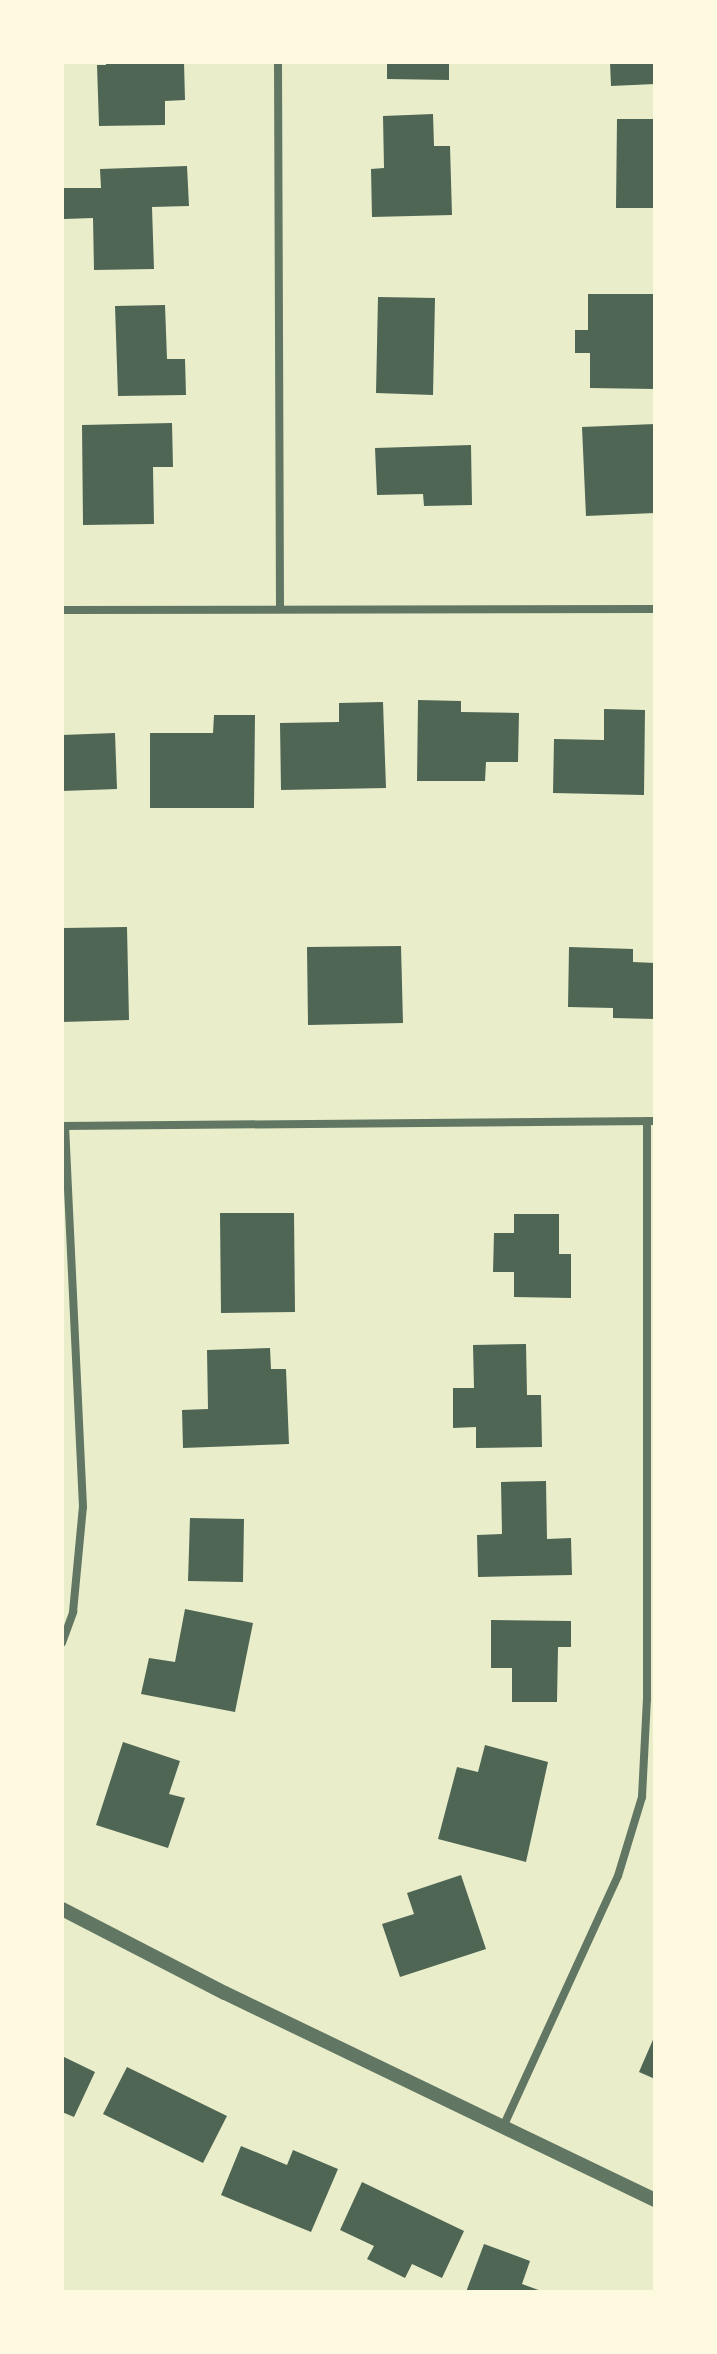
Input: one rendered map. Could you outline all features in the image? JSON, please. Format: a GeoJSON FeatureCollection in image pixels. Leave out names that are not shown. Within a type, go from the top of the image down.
{"type":"FeatureCollection","features":[{"type":"Feature","properties":{"kind":"street"},"geometry":{"type":"LineString","coordinates":[[278,62],[280,608]]}},
{"type":"Feature","properties":{"kind":"street"},"geometry":{"type":"LineString","coordinates":[[62,610],[655,609]]}},
{"type":"Feature","properties":{"kind":"street"},"geometry":{"type":"LineString","coordinates":[[62,1643],[73,1612],[83,1507],[64,1126],[651,1121],[647,1699],[642,1797],[618,1876],[503,2127]]}},
{"type":"Feature","properties":{"kind":"street"},"geometry":{"type":"LineString","coordinates":[[62,1909],[225,1993],[655,2200]]}},
{"type":"Feature","properties":{"kind":"building"},"geometry":{"type":"Polygon","coordinates":[[[106,62],[184,62],[185,100],[165,101],[165,125],[99,126],[97,65],[106,65],[106,62]]]}},
{"type":"Feature","properties":{"kind":"building"},"geometry":{"type":"Polygon","coordinates":[[[387,62],[449,62],[449,80],[387,79],[387,62]]]}},
{"type":"Feature","properties":{"kind":"building"},"geometry":{"type":"Polygon","coordinates":[[[610,62],[655,62],[655,84],[611,86],[610,62]]]}},
{"type":"Feature","properties":{"kind":"building"},"geometry":{"type":"Polygon","coordinates":[[[433,114],[434,146],[450,146],[452,215],[372,217],[371,169],[384,168],[383,116],[433,114]]]}},
{"type":"Feature","properties":{"kind":"building"},"geometry":{"type":"Polygon","coordinates":[[[617,119],[655,119],[655,208],[616,208],[617,119]]]}},
{"type":"Feature","properties":{"kind":"building"},"geometry":{"type":"Polygon","coordinates":[[[187,166],[189,206],[152,207],[154,269],[94,270],[93,218],[64,219],[64,188],[101,188],[100,169],[187,166]]]}},
{"type":"Feature","properties":{"kind":"building"},"geometry":{"type":"Polygon","coordinates":[[[588,294],[655,294],[655,389],[590,388],[590,353],[575,353],[575,330],[588,330],[588,294]]]}},
{"type":"Feature","properties":{"kind":"building"},"geometry":{"type":"Polygon","coordinates":[[[378,297],[435,298],[433,395],[376,393],[378,297]]]}},
{"type":"Feature","properties":{"kind":"building"},"geometry":{"type":"Polygon","coordinates":[[[165,305],[167,359],[185,359],[186,395],[118,396],[115,306],[165,305]]]}},
{"type":"Feature","properties":{"kind":"building"},"geometry":{"type":"Polygon","coordinates":[[[172,423],[173,467],[153,467],[154,524],[83,525],[82,425],[172,423]]]}},
{"type":"Feature","properties":{"kind":"building"},"geometry":{"type":"Polygon","coordinates":[[[655,424],[655,513],[586,516],[582,427],[655,424]]]}},
{"type":"Feature","properties":{"kind":"building"},"geometry":{"type":"Polygon","coordinates":[[[471,445],[472,505],[424,506],[423,494],[377,495],[375,448],[471,445]]]}},
{"type":"Feature","properties":{"kind":"building"},"geometry":{"type":"Polygon","coordinates":[[[418,700],[461,701],[461,712],[519,713],[518,762],[486,762],[485,781],[417,781],[418,700]]]}},
{"type":"Feature","properties":{"kind":"building"},"geometry":{"type":"Polygon","coordinates":[[[383,702],[386,788],[281,790],[280,723],[339,722],[339,703],[383,702]]]}},
{"type":"Feature","properties":{"kind":"building"},"geometry":{"type":"Polygon","coordinates":[[[604,709],[645,710],[644,795],[553,793],[554,739],[604,740],[604,709]]]}},
{"type":"Feature","properties":{"kind":"building"},"geometry":{"type":"Polygon","coordinates":[[[214,715],[255,715],[254,808],[150,808],[150,733],[213,733],[214,715]]]}},
{"type":"Feature","properties":{"kind":"building"},"geometry":{"type":"Polygon","coordinates":[[[115,733],[117,789],[62,791],[62,735],[115,733]]]}},
{"type":"Feature","properties":{"kind":"building"},"geometry":{"type":"Polygon","coordinates":[[[127,927],[129,1020],[62,1022],[64,928],[127,927]]]}},
{"type":"Feature","properties":{"kind":"building"},"geometry":{"type":"Polygon","coordinates":[[[401,946],[403,1023],[308,1025],[307,947],[401,946]]]}},
{"type":"Feature","properties":{"kind":"building"},"geometry":{"type":"Polygon","coordinates":[[[569,947],[633,949],[633,962],[655,963],[655,1019],[613,1018],[613,1008],[568,1007],[569,947]]]}},
{"type":"Feature","properties":{"kind":"building"},"geometry":{"type":"Polygon","coordinates":[[[220,1213],[294,1213],[295,1312],[221,1313],[220,1213]]]}},
{"type":"Feature","properties":{"kind":"building"},"geometry":{"type":"Polygon","coordinates":[[[514,1214],[559,1214],[559,1254],[571,1254],[571,1298],[514,1297],[514,1272],[493,1272],[494,1233],[514,1233],[514,1214]]]}},
{"type":"Feature","properties":{"kind":"building"},"geometry":{"type":"Polygon","coordinates":[[[526,1344],[527,1395],[541,1395],[542,1447],[476,1448],[476,1427],[453,1428],[453,1388],[474,1388],[473,1345],[526,1344]]]}},
{"type":"Feature","properties":{"kind":"building"},"geometry":{"type":"Polygon","coordinates":[[[270,1348],[271,1369],[286,1369],[289,1444],[183,1448],[182,1410],[208,1409],[207,1350],[270,1348]]]}},
{"type":"Feature","properties":{"kind":"building"},"geometry":{"type":"Polygon","coordinates":[[[546,1481],[547,1539],[571,1538],[572,1575],[478,1577],[477,1535],[502,1534],[501,1482],[546,1481]]]}},
{"type":"Feature","properties":{"kind":"building"},"geometry":{"type":"Polygon","coordinates":[[[190,1518],[244,1519],[243,1582],[188,1581],[190,1518]]]}},
{"type":"Feature","properties":{"kind":"building"},"geometry":{"type":"Polygon","coordinates":[[[185,1609],[253,1623],[235,1712],[141,1694],[149,1658],[175,1662],[185,1609]]]}},
{"type":"Feature","properties":{"kind":"building"},"geometry":{"type":"Polygon","coordinates":[[[491,1620],[571,1621],[571,1647],[558,1647],[557,1702],[512,1702],[512,1668],[491,1668],[491,1620]]]}},
{"type":"Feature","properties":{"kind":"building"},"geometry":{"type":"Polygon","coordinates":[[[123,1742],[180,1761],[169,1794],[185,1798],[168,1848],[96,1825],[123,1742]]]}},
{"type":"Feature","properties":{"kind":"building"},"geometry":{"type":"Polygon","coordinates":[[[485,1745],[548,1762],[526,1862],[438,1839],[457,1767],[478,1772],[485,1745]]]}},
{"type":"Feature","properties":{"kind":"building"},"geometry":{"type":"Polygon","coordinates":[[[461,1875],[486,1949],[400,1977],[382,1924],[414,1914],[407,1893],[461,1875]]]}},
{"type":"Feature","properties":{"kind":"building"},"geometry":{"type":"Polygon","coordinates":[[[655,2035],[655,2079],[639,2072],[655,2035]]]}},
{"type":"Feature","properties":{"kind":"building"},"geometry":{"type":"Polygon","coordinates":[[[62,2056],[95,2072],[74,2117],[62,2112],[62,2056]]]}},
{"type":"Feature","properties":{"kind":"building"},"geometry":{"type":"Polygon","coordinates":[[[127,2067],[227,2116],[203,2163],[103,2114],[127,2067]]]}},
{"type":"Feature","properties":{"kind":"building"},"geometry":{"type":"Polygon","coordinates":[[[241,2146],[287,2165],[293,2150],[338,2169],[311,2232],[221,2195],[241,2146]]]}},
{"type":"Feature","properties":{"kind":"building"},"geometry":{"type":"Polygon","coordinates":[[[362,2182],[464,2231],[442,2278],[412,2264],[405,2278],[367,2259],[374,2246],[340,2230],[362,2182]]]}},
{"type":"Feature","properties":{"kind":"building"},"geometry":{"type":"Polygon","coordinates":[[[484,2244],[530,2261],[522,2284],[544,2292],[466,2292],[484,2244]]]}}]}
